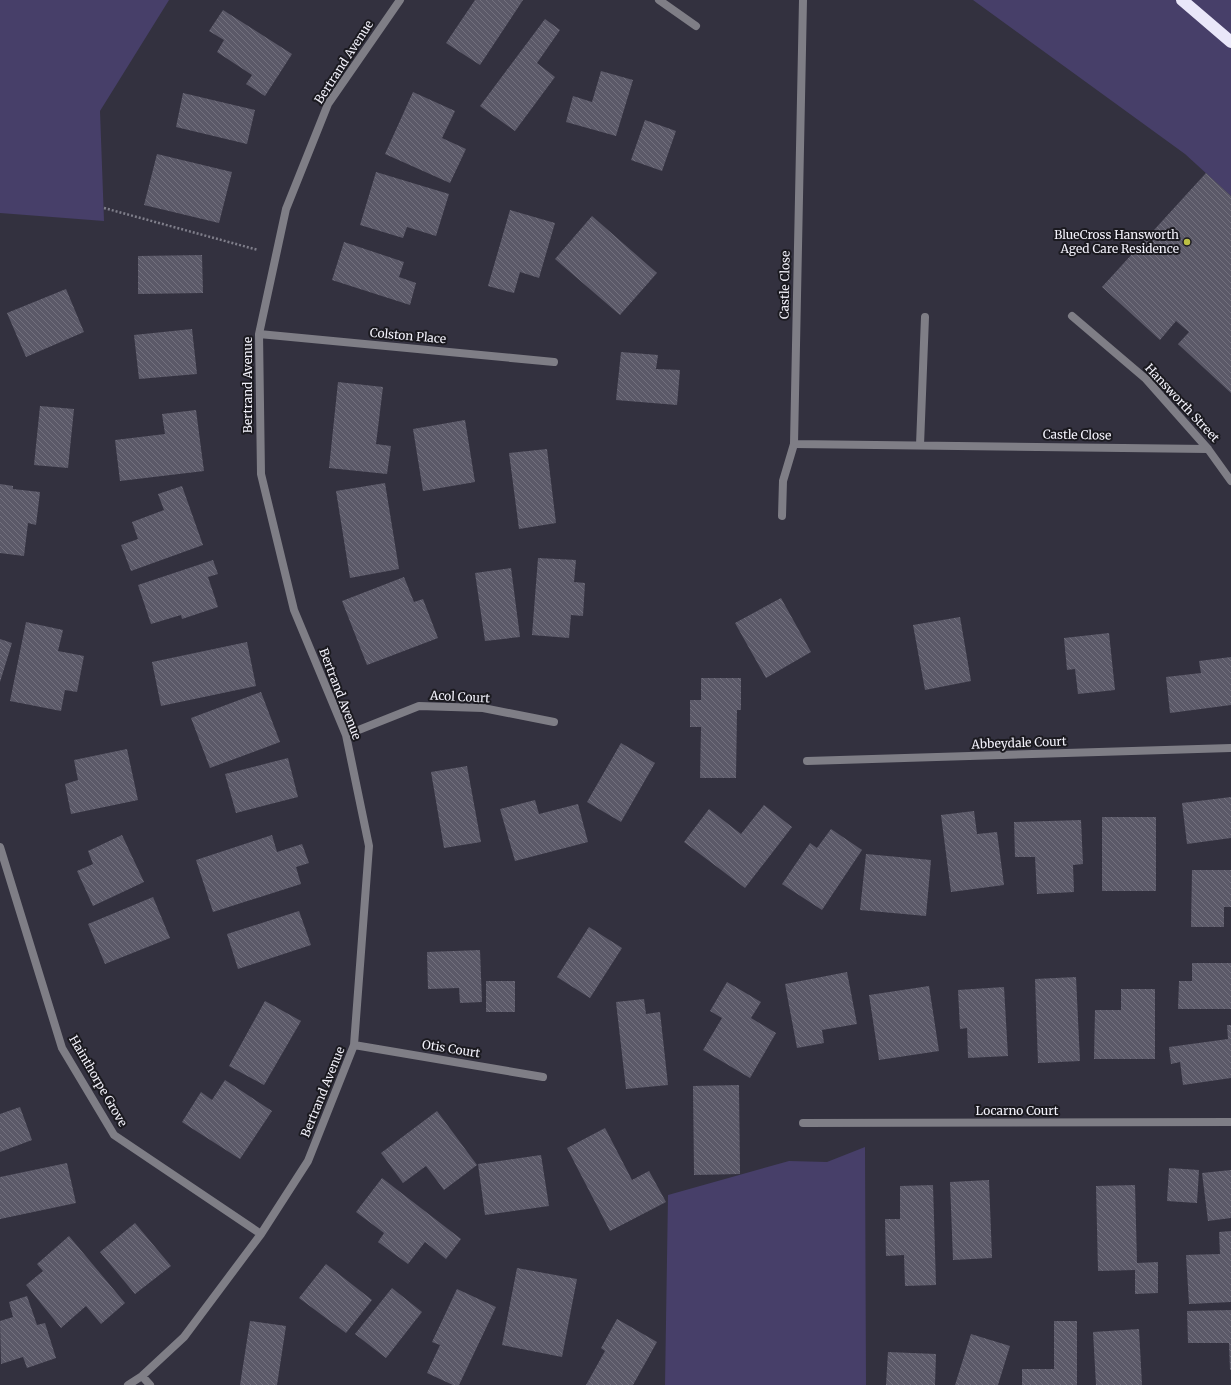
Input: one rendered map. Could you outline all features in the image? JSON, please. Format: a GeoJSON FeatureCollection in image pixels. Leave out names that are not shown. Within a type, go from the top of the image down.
{"type":"FeatureCollection","features":[{"type":"Feature","properties":{"kind":"highway"},"geometry":{"type":"LineString","coordinates":[[1182,0],[1231,42]]}},
{"type":"Feature","properties":{"kind":"street","name":"Bertrand Avenue"},"geometry":{"type":"LineString","coordinates":[[128,1385],[142,1376],[184,1336],[261,1234],[308,1161],[354,1045],[369,846],[346,735],[294,610],[261,474],[259,334],[286,209],[328,104],[400,0]]}},
{"type":"Feature","properties":{"kind":"street"},"geometry":{"type":"LineString","coordinates":[[659,0],[696,26]]}},
{"type":"Feature","properties":{"kind":"street","name":"Castle Close"},"geometry":{"type":"LineString","coordinates":[[803,0],[794,444],[1208,449]]}},
{"type":"Feature","properties":{"kind":"street","name":"Hansworth Street"},"geometry":{"type":"LineString","coordinates":[[1072,316],[1146,379],[1208,449],[1231,481]]}},
{"type":"Feature","properties":{"kind":"street"},"geometry":{"type":"LineString","coordinates":[[920,445],[925,317]]}},
{"type":"Feature","properties":{"kind":"street","name":"Colston Place"},"geometry":{"type":"LineString","coordinates":[[259,334],[554,362]]}},
{"type":"Feature","properties":{"kind":"street"},"geometry":{"type":"LineString","coordinates":[[782,516],[783,481],[794,444]]}},
{"type":"Feature","properties":{"kind":"street","name":"Acol Court"},"geometry":{"type":"LineString","coordinates":[[346,735],[419,706],[483,708],[554,722]]}},
{"type":"Feature","properties":{"kind":"street","name":"Abbeydale Court"},"geometry":{"type":"LineString","coordinates":[[807,761],[1231,748]]}},
{"type":"Feature","properties":{"kind":"street","name":"Hainthorpe Grove"},"geometry":{"type":"LineString","coordinates":[[0,848],[62,1048],[114,1135],[261,1234]]}},
{"type":"Feature","properties":{"kind":"street","name":"Otis Court"},"geometry":{"type":"LineString","coordinates":[[354,1045],[543,1077]]}},
{"type":"Feature","properties":{"kind":"street","name":"Locarno Court"},"geometry":{"type":"LineString","coordinates":[[803,1123],[1231,1122]]}},
{"type":"Feature","properties":{"kind":"street"},"geometry":{"type":"LineString","coordinates":[[142,1376],[150,1385]]}},
{"type":"Feature","properties":{"kind":"path"},"geometry":{"type":"LineString","coordinates":[[104,208],[276,255]]}},
{"type":"Feature","properties":{"kind":"shaded area"},"geometry":{"type":"Polygon","coordinates":[[[0,0],[169,0],[100,111],[104,221],[0,213],[0,0]]]}},
{"type":"Feature","properties":{"kind":"shaded area"},"geometry":{"type":"Polygon","coordinates":[[[973,0],[1231,0],[1231,196],[1185,154],[973,0]]]}},
{"type":"Feature","properties":{"kind":"shaded area"},"geometry":{"type":"Polygon","coordinates":[[[865,1147],[866,1385],[665,1385],[668,1195],[789,1161],[827,1162],[865,1147]]]}},
{"type":"Feature","properties":{"kind":"building"},"geometry":{"type":"Polygon","coordinates":[[[475,0],[523,0],[480,65],[446,43],[475,0]]]}},
{"type":"Feature","properties":{"kind":"building"},"geometry":{"type":"Polygon","coordinates":[[[223,10],[292,54],[265,96],[246,84],[252,75],[217,52],[224,40],[209,31],[223,10]]]}},
{"type":"Feature","properties":{"kind":"building"},"geometry":{"type":"Polygon","coordinates":[[[545,19],[560,30],[537,63],[555,77],[515,131],[480,106],[545,19]]]}},
{"type":"Feature","properties":{"kind":"building"},"geometry":{"type":"Polygon","coordinates":[[[601,71],[633,80],[616,136],[566,122],[573,96],[592,102],[601,71]]]}},
{"type":"Feature","properties":{"kind":"building"},"geometry":{"type":"Polygon","coordinates":[[[413,92],[455,111],[442,138],[466,149],[450,183],[385,154],[413,92]]]}},
{"type":"Feature","properties":{"kind":"building"},"geometry":{"type":"Polygon","coordinates":[[[183,93],[255,110],[247,144],[176,127],[183,93]]]}},
{"type":"Feature","properties":{"kind":"building"},"geometry":{"type":"Polygon","coordinates":[[[645,120],[676,131],[662,171],[631,160],[645,120]]]}},
{"type":"Feature","properties":{"kind":"building"},"geometry":{"type":"Polygon","coordinates":[[[157,154],[232,172],[219,223],[144,205],[157,154]]]}},
{"type":"Feature","properties":{"kind":"building"},"geometry":{"type":"Polygon","coordinates":[[[376,172],[449,194],[436,236],[407,227],[403,238],[360,225],[376,172]]]}},
{"type":"Feature","properties":{"kind":"building","name":"BlueCross Hansworth Aged Care Residence"},"geometry":{"type":"Polygon","coordinates":[[[1206,173],[1231,196],[1231,393],[1178,344],[1189,332],[1176,321],[1160,340],[1102,287],[1206,173]]]}},
{"type":"Feature","properties":{"kind":"building"},"geometry":{"type":"Polygon","coordinates":[[[510,210],[555,223],[539,278],[520,272],[514,293],[488,286],[510,210]]]}},
{"type":"Feature","properties":{"kind":"building"},"geometry":{"type":"Polygon","coordinates":[[[592,216],[657,273],[620,315],[555,259],[592,216]]]}},
{"type":"Feature","properties":{"kind":"building"},"geometry":{"type":"Polygon","coordinates":[[[344,242],[404,262],[399,277],[416,283],[410,305],[332,280],[344,242]]]}},
{"type":"Feature","properties":{"kind":"building"},"geometry":{"type":"Polygon","coordinates":[[[202,255],[203,293],[138,294],[138,256],[202,255]]]}},
{"type":"Feature","properties":{"kind":"building"},"geometry":{"type":"Polygon","coordinates":[[[66,289],[84,332],[26,357],[7,313],[66,289]]]}},
{"type":"Feature","properties":{"kind":"building"},"geometry":{"type":"Polygon","coordinates":[[[192,329],[197,374],[139,379],[134,335],[192,329]]]}},
{"type":"Feature","properties":{"kind":"building"},"geometry":{"type":"Polygon","coordinates":[[[621,352],[658,355],[656,369],[680,370],[677,405],[616,400],[621,352]]]}},
{"type":"Feature","properties":{"kind":"building"},"geometry":{"type":"Polygon","coordinates":[[[338,382],[383,387],[376,444],[391,446],[387,474],[329,468],[338,382]]]}},
{"type":"Feature","properties":{"kind":"building"},"geometry":{"type":"Polygon","coordinates":[[[40,406],[74,409],[68,468],[34,465],[40,406]]]}},
{"type":"Feature","properties":{"kind":"building"},"geometry":{"type":"Polygon","coordinates":[[[196,410],[204,471],[120,481],[115,440],[165,434],[162,414],[196,410]]]}},
{"type":"Feature","properties":{"kind":"building"},"geometry":{"type":"Polygon","coordinates":[[[465,420],[475,482],[423,491],[413,429],[465,420]]]}},
{"type":"Feature","properties":{"kind":"building"},"geometry":{"type":"Polygon","coordinates":[[[547,449],[556,523],[519,529],[509,453],[547,449]]]}},
{"type":"Feature","properties":{"kind":"building"},"geometry":{"type":"Polygon","coordinates":[[[385,483],[399,569],[350,578],[336,491],[385,483]]]}},
{"type":"Feature","properties":{"kind":"building"},"geometry":{"type":"Polygon","coordinates":[[[0,484],[13,486],[13,489],[40,492],[36,525],[28,523],[24,556],[0,553],[0,484]]]}},
{"type":"Feature","properties":{"kind":"building"},"geometry":{"type":"Polygon","coordinates":[[[182,486],[203,545],[131,571],[121,545],[138,539],[132,522],[164,510],[158,494],[182,486]]]}},
{"type":"Feature","properties":{"kind":"building"},"geometry":{"type":"Polygon","coordinates":[[[538,558],[576,560],[574,582],[585,583],[583,616],[571,615],[569,638],[532,635],[538,558]]]}},
{"type":"Feature","properties":{"kind":"building"},"geometry":{"type":"Polygon","coordinates":[[[213,560],[218,574],[208,577],[218,607],[182,619],[181,615],[151,624],[138,585],[213,560]]]}},
{"type":"Feature","properties":{"kind":"building"},"geometry":{"type":"Polygon","coordinates":[[[511,568],[520,637],[485,641],[475,573],[511,568]]]}},
{"type":"Feature","properties":{"kind":"building"},"geometry":{"type":"Polygon","coordinates":[[[404,577],[414,602],[423,599],[438,638],[367,665],[342,601],[404,577]]]}},
{"type":"Feature","properties":{"kind":"building"},"geometry":{"type":"Polygon","coordinates":[[[781,598],[811,652],[766,678],[735,623],[781,598]]]}},
{"type":"Feature","properties":{"kind":"building"},"geometry":{"type":"Polygon","coordinates":[[[960,617],[971,681],[925,690],[913,625],[960,617]]]}},
{"type":"Feature","properties":{"kind":"building"},"geometry":{"type":"Polygon","coordinates":[[[26,622],[63,630],[58,651],[84,656],[77,692],[65,690],[61,711],[10,701],[26,622]]]}},
{"type":"Feature","properties":{"kind":"building"},"geometry":{"type":"Polygon","coordinates":[[[1109,633],[1115,690],[1078,694],[1075,669],[1067,670],[1064,638],[1109,633]]]}},
{"type":"Feature","properties":{"kind":"building"},"geometry":{"type":"Polygon","coordinates":[[[0,639],[12,643],[0,682],[0,639]]]}},
{"type":"Feature","properties":{"kind":"building"},"geometry":{"type":"Polygon","coordinates":[[[247,642],[256,686],[161,706],[152,662],[247,642]]]}},
{"type":"Feature","properties":{"kind":"building"},"geometry":{"type":"Polygon","coordinates":[[[1231,657],[1231,705],[1170,713],[1166,677],[1201,673],[1199,661],[1231,657]]]}},
{"type":"Feature","properties":{"kind":"building"},"geometry":{"type":"Polygon","coordinates":[[[701,678],[741,678],[741,710],[737,710],[736,778],[700,778],[701,727],[690,727],[690,700],[701,700],[701,678]]]}},
{"type":"Feature","properties":{"kind":"building"},"geometry":{"type":"Polygon","coordinates":[[[261,692],[280,742],[210,768],[191,718],[261,692]]]}},
{"type":"Feature","properties":{"kind":"building"},"geometry":{"type":"Polygon","coordinates":[[[621,743],[655,763],[621,822],[587,802],[621,743]]]}},
{"type":"Feature","properties":{"kind":"building"},"geometry":{"type":"Polygon","coordinates":[[[127,749],[138,800],[71,814],[65,784],[78,780],[74,760],[127,749]]]}},
{"type":"Feature","properties":{"kind":"building"},"geometry":{"type":"Polygon","coordinates":[[[288,758],[298,797],[236,813],[225,774],[288,758]]]}},
{"type":"Feature","properties":{"kind":"building"},"geometry":{"type":"Polygon","coordinates":[[[467,766],[481,842],[444,848],[431,772],[467,766]]]}},
{"type":"Feature","properties":{"kind":"building"},"geometry":{"type":"Polygon","coordinates":[[[1231,797],[1231,838],[1187,844],[1182,803],[1231,797]]]}},
{"type":"Feature","properties":{"kind":"building"},"geometry":{"type":"Polygon","coordinates":[[[535,800],[539,814],[578,804],[588,842],[515,861],[500,809],[535,800]]]}},
{"type":"Feature","properties":{"kind":"building"},"geometry":{"type":"Polygon","coordinates":[[[764,805],[792,827],[745,888],[684,842],[709,809],[741,834],[764,805]]]}},
{"type":"Feature","properties":{"kind":"building"},"geometry":{"type":"Polygon","coordinates":[[[974,811],[977,834],[997,832],[1004,885],[951,892],[941,815],[974,811]]]}},
{"type":"Feature","properties":{"kind":"building"},"geometry":{"type":"Polygon","coordinates":[[[1102,817],[1156,817],[1156,891],[1102,891],[1102,817]]]}},
{"type":"Feature","properties":{"kind":"building"},"geometry":{"type":"Polygon","coordinates":[[[1081,820],[1083,864],[1073,865],[1074,892],[1037,894],[1035,857],[1015,857],[1014,822],[1081,820]]]}},
{"type":"Feature","properties":{"kind":"building"},"geometry":{"type":"Polygon","coordinates":[[[831,829],[862,850],[822,910],[782,884],[810,843],[817,848],[831,829]]]}},
{"type":"Feature","properties":{"kind":"building"},"geometry":{"type":"Polygon","coordinates":[[[122,835],[144,882],[93,906],[77,871],[93,864],[88,851],[122,835]]]}},
{"type":"Feature","properties":{"kind":"building"},"geometry":{"type":"Polygon","coordinates":[[[272,835],[277,852],[302,844],[309,863],[296,867],[301,884],[213,912],[196,860],[272,835]]]}},
{"type":"Feature","properties":{"kind":"building"},"geometry":{"type":"Polygon","coordinates":[[[866,854],[931,860],[926,916],[860,910],[866,854]]]}},
{"type":"Feature","properties":{"kind":"building"},"geometry":{"type":"Polygon","coordinates":[[[1192,870],[1231,870],[1231,907],[1224,907],[1224,927],[1191,927],[1192,870]]]}},
{"type":"Feature","properties":{"kind":"building"},"geometry":{"type":"Polygon","coordinates":[[[153,897],[170,938],[105,964],[88,924],[153,897]]]}},
{"type":"Feature","properties":{"kind":"building"},"geometry":{"type":"Polygon","coordinates":[[[299,911],[311,945],[238,969],[227,934],[299,911]]]}},
{"type":"Feature","properties":{"kind":"building"},"geometry":{"type":"Polygon","coordinates":[[[589,927],[622,948],[590,998],[557,977],[589,927]]]}},
{"type":"Feature","properties":{"kind":"building"},"geometry":{"type":"Polygon","coordinates":[[[480,950],[482,1002],[460,1003],[459,988],[428,989],[427,952],[480,950]]]}},
{"type":"Feature","properties":{"kind":"building"},"geometry":{"type":"Polygon","coordinates":[[[1192,963],[1231,963],[1231,1009],[1178,1009],[1179,981],[1192,981],[1192,963]]]}},
{"type":"Feature","properties":{"kind":"building"},"geometry":{"type":"Polygon","coordinates":[[[847,972],[857,1024],[822,1030],[824,1043],[797,1048],[785,984],[847,972]]]}},
{"type":"Feature","properties":{"kind":"building"},"geometry":{"type":"Polygon","coordinates":[[[1076,977],[1080,1061],[1038,1063],[1035,979],[1076,977]]]}},
{"type":"Feature","properties":{"kind":"building"},"geometry":{"type":"Polygon","coordinates":[[[486,981],[515,981],[515,1012],[486,1012],[486,981]]]}},
{"type":"Feature","properties":{"kind":"building"},"geometry":{"type":"Polygon","coordinates":[[[727,982],[761,1002],[751,1018],[776,1033],[750,1078],[703,1050],[722,1018],[710,1011],[727,982]]]}},
{"type":"Feature","properties":{"kind":"building"},"geometry":{"type":"Polygon","coordinates":[[[929,986],[939,1051],[879,1060],[869,995],[929,986]]]}},
{"type":"Feature","properties":{"kind":"building"},"geometry":{"type":"Polygon","coordinates":[[[1004,987],[1008,1056],[968,1058],[967,1028],[960,1029],[958,990],[1004,987]]]}},
{"type":"Feature","properties":{"kind":"building"},"geometry":{"type":"Polygon","coordinates":[[[1121,989],[1155,989],[1155,1059],[1094,1059],[1095,1010],[1121,1010],[1121,989]]]}},
{"type":"Feature","properties":{"kind":"building"},"geometry":{"type":"Polygon","coordinates":[[[644,999],[646,1014],[660,1012],[668,1085],[626,1089],[616,1002],[644,999]]]}},
{"type":"Feature","properties":{"kind":"building"},"geometry":{"type":"Polygon","coordinates":[[[265,1001],[301,1021],[264,1085],[229,1066],[265,1001]]]}},
{"type":"Feature","properties":{"kind":"building"},"geometry":{"type":"Polygon","coordinates":[[[1227,1025],[1231,1025],[1231,1078],[1183,1085],[1180,1062],[1171,1064],[1169,1047],[1228,1039],[1227,1025]]]}},
{"type":"Feature","properties":{"kind":"building"},"geometry":{"type":"Polygon","coordinates":[[[225,1080],[272,1111],[240,1159],[182,1122],[201,1092],[212,1100],[225,1080]]]}},
{"type":"Feature","properties":{"kind":"building"},"geometry":{"type":"Polygon","coordinates":[[[739,1085],[740,1174],[694,1175],[693,1086],[739,1085]]]}},
{"type":"Feature","properties":{"kind":"building"},"geometry":{"type":"Polygon","coordinates":[[[20,1107],[32,1140],[0,1152],[0,1114],[20,1107]]]}},
{"type":"Feature","properties":{"kind":"building"},"geometry":{"type":"Polygon","coordinates":[[[437,1111],[477,1165],[444,1190],[426,1166],[403,1183],[381,1153],[437,1111]]]}},
{"type":"Feature","properties":{"kind":"building"},"geometry":{"type":"Polygon","coordinates":[[[605,1128],[632,1180],[649,1171],[666,1202],[610,1231],[567,1148],[605,1128]]]}},
{"type":"Feature","properties":{"kind":"building"},"geometry":{"type":"Polygon","coordinates":[[[541,1155],[549,1206],[485,1215],[478,1164],[541,1155]]]}},
{"type":"Feature","properties":{"kind":"building"},"geometry":{"type":"Polygon","coordinates":[[[67,1163],[76,1203],[0,1219],[0,1177],[67,1163]]]}},
{"type":"Feature","properties":{"kind":"building"},"geometry":{"type":"Polygon","coordinates":[[[1169,1168],[1199,1170],[1197,1203],[1167,1201],[1169,1168]]]}},
{"type":"Feature","properties":{"kind":"building"},"geometry":{"type":"Polygon","coordinates":[[[1231,1170],[1231,1218],[1208,1221],[1202,1173],[1231,1170]]]}},
{"type":"Feature","properties":{"kind":"building"},"geometry":{"type":"Polygon","coordinates":[[[382,1178],[461,1239],[446,1259],[425,1242],[408,1264],[378,1242],[384,1233],[356,1212],[382,1178]]]}},
{"type":"Feature","properties":{"kind":"building"},"geometry":{"type":"Polygon","coordinates":[[[989,1180],[992,1258],[953,1260],[950,1182],[989,1180]]]}},
{"type":"Feature","properties":{"kind":"building"},"geometry":{"type":"Polygon","coordinates":[[[933,1185],[936,1285],[905,1286],[904,1255],[886,1256],[885,1219],[900,1219],[900,1186],[933,1185]]]}},
{"type":"Feature","properties":{"kind":"building"},"geometry":{"type":"Polygon","coordinates":[[[1135,1185],[1137,1263],[1158,1262],[1158,1293],[1135,1294],[1135,1270],[1098,1271],[1096,1186],[1135,1185]]]}},
{"type":"Feature","properties":{"kind":"building"},"geometry":{"type":"Polygon","coordinates":[[[135,1223],[171,1266],[135,1294],[100,1252],[135,1223]]]}},
{"type":"Feature","properties":{"kind":"building"},"geometry":{"type":"Polygon","coordinates":[[[1231,1231],[1231,1302],[1189,1304],[1186,1255],[1220,1254],[1219,1232],[1231,1231]]]}},
{"type":"Feature","properties":{"kind":"building"},"geometry":{"type":"Polygon","coordinates":[[[69,1236],[125,1303],[101,1324],[86,1306],[61,1328],[26,1285],[43,1271],[37,1264],[69,1236]]]}},
{"type":"Feature","properties":{"kind":"building"},"geometry":{"type":"Polygon","coordinates":[[[326,1264],[372,1300],[346,1333],[299,1298],[326,1264]]]}},
{"type":"Feature","properties":{"kind":"building"},"geometry":{"type":"Polygon","coordinates":[[[517,1268],[577,1279],[562,1357],[502,1345],[517,1268]]]}},
{"type":"Feature","properties":{"kind":"building"},"geometry":{"type":"Polygon","coordinates":[[[392,1288],[422,1312],[386,1358],[355,1334],[392,1288]]]}},
{"type":"Feature","properties":{"kind":"building"},"geometry":{"type":"Polygon","coordinates":[[[457,1289],[496,1307],[459,1385],[453,1385],[427,1373],[440,1345],[432,1342],[457,1289]]]}},
{"type":"Feature","properties":{"kind":"building"},"geometry":{"type":"Polygon","coordinates":[[[27,1296],[37,1325],[45,1323],[56,1358],[27,1368],[23,1357],[1,1364],[0,1321],[13,1317],[9,1302],[27,1296]]]}},
{"type":"Feature","properties":{"kind":"building"},"geometry":{"type":"Polygon","coordinates":[[[1231,1310],[1230,1370],[1229,1343],[1188,1343],[1187,1311],[1231,1310]]]}},
{"type":"Feature","properties":{"kind":"building"},"geometry":{"type":"Polygon","coordinates":[[[617,1319],[657,1342],[633,1385],[586,1385],[605,1351],[601,1348],[617,1319]]]}},
{"type":"Feature","properties":{"kind":"building"},"geometry":{"type":"Polygon","coordinates":[[[250,1321],[286,1326],[277,1385],[240,1385],[250,1321]]]}},
{"type":"Feature","properties":{"kind":"building"},"geometry":{"type":"Polygon","coordinates":[[[1054,1321],[1077,1321],[1077,1385],[1022,1385],[1022,1369],[1054,1369],[1054,1321]]]}},
{"type":"Feature","properties":{"kind":"building"},"geometry":{"type":"Polygon","coordinates":[[[1139,1329],[1142,1385],[1096,1385],[1093,1332],[1139,1329]]]}},
{"type":"Feature","properties":{"kind":"building"},"geometry":{"type":"Polygon","coordinates":[[[971,1334],[1010,1346],[998,1385],[955,1385],[971,1334]]]}},
{"type":"Feature","properties":{"kind":"building"},"geometry":{"type":"Polygon","coordinates":[[[888,1352],[936,1354],[935,1385],[886,1385],[888,1352]]]}},
{"type":"Feature","properties":{"kind":"place","name":"BlueCross Hansworth Aged Care Residence"},"geometry":{"type":"Point","coordinates":[1187,242]}}]}
